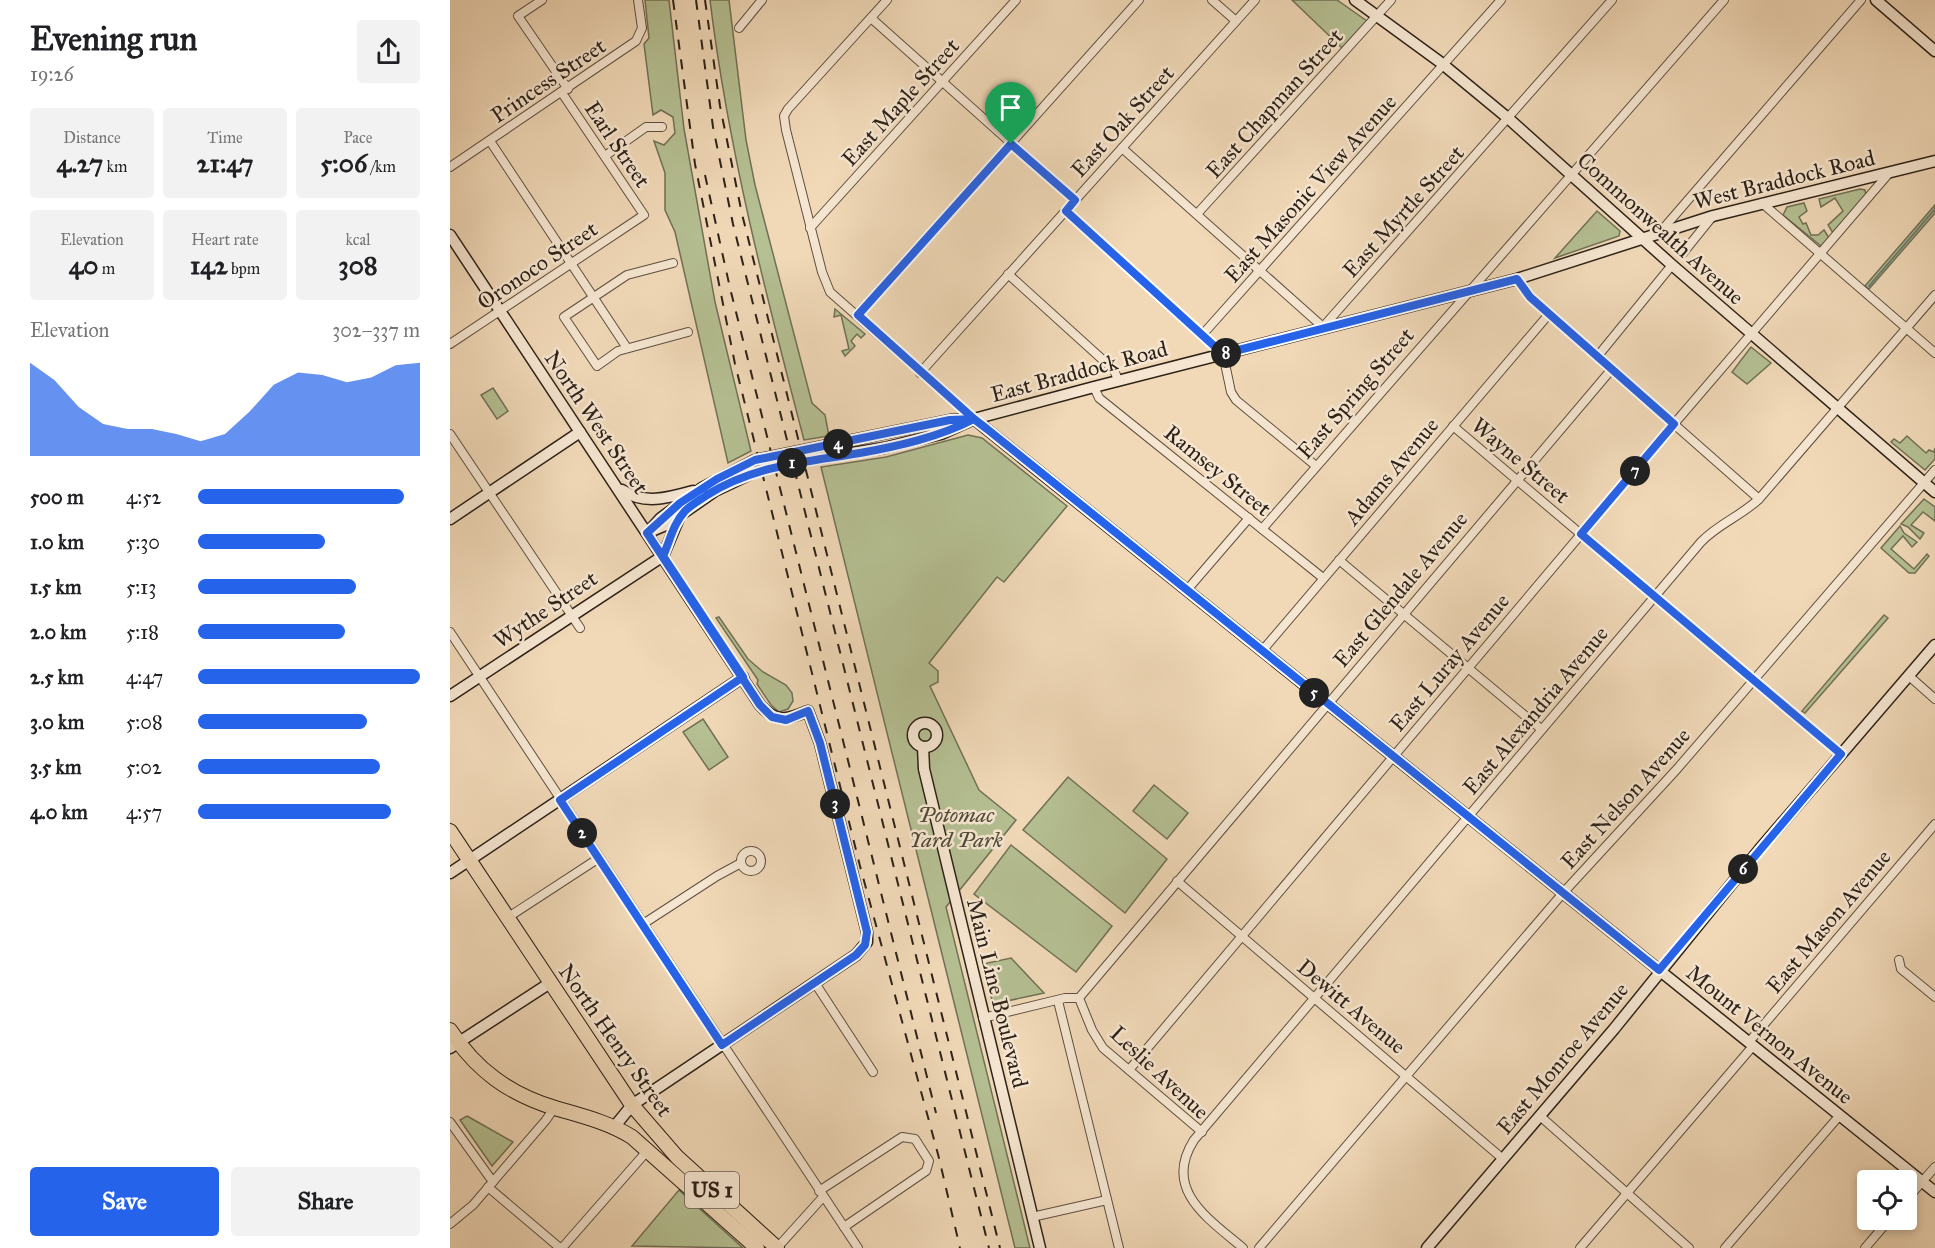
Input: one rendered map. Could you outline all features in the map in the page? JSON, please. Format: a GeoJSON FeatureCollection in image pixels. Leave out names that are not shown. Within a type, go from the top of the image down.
{"type":"FeatureCollection","features":[{"type":"Feature","properties":{"kind":"highway","name":"North Henry Street"},"geometry":{"type":"LineString","coordinates":[[450,831],[632,1105],[677,1157],[777,1248]]}},
{"type":"Feature","properties":{"kind":"highway","name":"US 1"},"geometry":{"type":"LineString","coordinates":[[453,1040],[485,1073],[507,1088],[554,1108],[615,1126],[648,1150]]}},
{"type":"Feature","properties":{"kind":"highway","name":"North Henry Street"},"geometry":{"type":"LineString","coordinates":[[648,1150],[757,1248]]}},
{"type":"Feature","properties":{"kind":"street","name":"Earl Street"},"geometry":{"type":"LineString","coordinates":[[542,0],[518,16],[644,215]]}},
{"type":"Feature","properties":{"kind":"street","name":"Princess Street"},"geometry":{"type":"LineString","coordinates":[[450,167],[565,91],[635,41],[642,28],[638,0]]}},
{"type":"Feature","properties":{"kind":"street"},"geometry":{"type":"LineString","coordinates":[[739,28],[762,0]]}},
{"type":"Feature","properties":{"kind":"street"},"geometry":{"type":"LineString","coordinates":[[887,0],[871,18],[1075,200]]}},
{"type":"Feature","properties":{"kind":"street","name":"East Maple Street"},"geometry":{"type":"LineString","coordinates":[[810,228],[1016,0]]}},
{"type":"Feature","properties":{"kind":"street"},"geometry":{"type":"LineString","coordinates":[[858,315],[1139,0]]}},
{"type":"Feature","properties":{"kind":"street"},"geometry":{"type":"LineString","coordinates":[[1212,0],[1236,21]]}},
{"type":"Feature","properties":{"kind":"street","name":"East Oak Street"},"geometry":{"type":"LineString","coordinates":[[920,373],[1255,0]]}},
{"type":"Feature","properties":{"kind":"street","name":"Commonwealth Avenue"},"geometry":{"type":"LineString","coordinates":[[1355,0],[1444,66],[1509,119],[1644,237],[1672,265],[1935,492]]}},
{"type":"Feature","properties":{"kind":"street","name":"East Chapman Street"},"geometry":{"type":"LineString","coordinates":[[1197,214],[1391,0]]}},
{"type":"Feature","properties":{"kind":"street","name":"East Masonic View Avenue"},"geometry":{"type":"LineString","coordinates":[[1203,334],[1501,0]]}},
{"type":"Feature","properties":{"kind":"street","name":"East Myrtle Street"},"geometry":{"type":"LineString","coordinates":[[1323,327],[1612,0]]}},
{"type":"Feature","properties":{"kind":"street","name":"East Spring Street"},"geometry":{"type":"LineString","coordinates":[[1262,529],[1724,0]]}},
{"type":"Feature","properties":{"kind":"street"},"geometry":{"type":"LineString","coordinates":[[1662,230],[1861,0]]}},
{"type":"Feature","properties":{"kind":"street"},"geometry":{"type":"LineString","coordinates":[[1876,0],[1935,51]]}},
{"type":"Feature","properties":{"kind":"street","name":"Mount Vernon Avenue"},"geometry":{"type":"LineString","coordinates":[[871,18],[784,116],[810,228],[825,283],[830,292],[974,419],[1935,1192]]}},
{"type":"Feature","properties":{"kind":"street"},"geometry":{"type":"LineString","coordinates":[[605,156],[646,127],[662,127]]}},
{"type":"Feature","properties":{"kind":"street"},"geometry":{"type":"LineString","coordinates":[[490,141],[627,348]]}},
{"type":"Feature","properties":{"kind":"street"},"geometry":{"type":"LineString","coordinates":[[1122,147],[1323,327]]}},
{"type":"Feature","properties":{"kind":"street","name":"West Braddock Road"},"geometry":{"type":"LineString","coordinates":[[1644,237],[1762,203],[1935,161]]}},
{"type":"Feature","properties":{"kind":"street","name":"East Luray Avenue"},"geometry":{"type":"LineString","coordinates":[[1129,1070],[1751,333],[1890,172]]}},
{"type":"Feature","properties":{"kind":"street"},"geometry":{"type":"LineString","coordinates":[[1762,203],[1935,354]]}},
{"type":"Feature","properties":{"kind":"street"},"geometry":{"type":"LineString","coordinates":[[1066,211],[1223,354],[1231,392],[1236,400],[1316,466]]}},
{"type":"Feature","properties":{"kind":"street","name":"Oronoco Street"},"geometry":{"type":"LineString","coordinates":[[450,344],[644,215]]}},
{"type":"Feature","properties":{"kind":"street"},"geometry":{"type":"LineString","coordinates":[[1683,254],[1713,216]]}},
{"type":"Feature","properties":{"kind":"street","name":"North West Street"},"geometry":{"type":"LineString","coordinates":[[450,235],[760,705],[772,717],[786,720],[808,711],[820,743],[868,936],[859,953],[815,983]]}},
{"type":"Feature","properties":{"kind":"street","name":"East Braddock Road"},"geometry":{"type":"LineString","coordinates":[[647,533],[666,525],[715,491],[755,472],[782,464],[884,448],[941,434],[974,419],[1118,380],[1517,279],[1644,237]]}},
{"type":"Feature","properties":{"kind":"street"},"geometry":{"type":"LineString","coordinates":[[673,263],[627,275],[564,317],[597,366],[627,348],[688,332]]}},
{"type":"Feature","properties":{"kind":"street"},"geometry":{"type":"LineString","coordinates":[[1597,357],[1672,265]]}},
{"type":"Feature","properties":{"kind":"street"},"geometry":{"type":"LineString","coordinates":[[1008,274],[1114,370],[1118,380]]}},
{"type":"Feature","properties":{"kind":"street"},"geometry":{"type":"LineString","coordinates":[[1517,279],[1530,297],[1759,499]]}},
{"type":"Feature","properties":{"kind":"street","name":"East Alexandria Avenue"},"geometry":{"type":"LineString","coordinates":[[1202,1132],[1708,534],[1747,510],[1759,499],[1935,295]]}},
{"type":"Feature","properties":{"kind":"street","name":"Adams Avenue"},"geometry":{"type":"LineString","coordinates":[[1262,651],[1549,314]]}},
{"type":"Feature","properties":{"kind":"street","name":"East Glendale Avenue"},"geometry":{"type":"LineString","coordinates":[[1080,1001],[1177,881],[1611,370]]}},
{"type":"Feature","properties":{"kind":"street","name":"Ramsey Street"},"geometry":{"type":"LineString","coordinates":[[1094,387],[1099,398],[1323,578]]}},
{"type":"Feature","properties":{"kind":"street","name":"East Braddock Road"},"geometry":{"type":"LineString","coordinates":[[647,533],[661,518],[702,489],[738,468],[785,453],[864,440],[950,420],[974,419]]}},
{"type":"Feature","properties":{"kind":"street","name":"Wayne Street"},"geometry":{"type":"LineString","coordinates":[[1453,426],[1841,754]]}},
{"type":"Feature","properties":{"kind":"street"},"geometry":{"type":"LineString","coordinates":[[450,519],[580,432]]}},
{"type":"Feature","properties":{"kind":"street"},"geometry":{"type":"LineString","coordinates":[[450,434],[580,628]]}},
{"type":"Feature","properties":{"kind":"street","name":"East Nelson Avenue"},"geometry":{"type":"LineString","coordinates":[[1259,1248],[1563,893],[1677,769],[1935,470]]}},
{"type":"Feature","properties":{"kind":"street"},"geometry":{"type":"LineString","coordinates":[[617,487],[632,497],[647,500],[702,489]]}},
{"type":"Feature","properties":{"kind":"street"},"geometry":{"type":"LineString","coordinates":[[663,556],[673,528],[685,510]]}},
{"type":"Feature","properties":{"kind":"street"},"geometry":{"type":"LineString","coordinates":[[1187,590],[1249,519]]}},
{"type":"Feature","properties":{"kind":"street","name":"Wythe Street"},"geometry":{"type":"LineString","coordinates":[[450,696],[663,556]]}},
{"type":"Feature","properties":{"kind":"street"},"geometry":{"type":"LineString","coordinates":[[1339,560],[1542,729]]}},
{"type":"Feature","properties":{"kind":"street"},"geometry":{"type":"LineString","coordinates":[[450,632],[858,1248]]}},
{"type":"Feature","properties":{"kind":"street","name":"East Monroe Avenue"},"geometry":{"type":"LineString","coordinates":[[1426,1248],[1540,1116],[1659,970],[1935,645]]}},
{"type":"Feature","properties":{"kind":"street"},"geometry":{"type":"LineString","coordinates":[[1909,676],[1935,699]]}},
{"type":"Feature","properties":{"kind":"street"},"geometry":{"type":"LineString","coordinates":[[450,873],[743,677]]}},
{"type":"Feature","properties":{"kind":"street","name":"Main Line Boulevard"},"geometry":{"type":"LineString","coordinates":[[923,747],[924,768],[1040,1248]]}},
{"type":"Feature","properties":{"kind":"street","name":"East Mason Avenue"},"geometry":{"type":"LineString","coordinates":[[1580,1248],[1935,824]]}},
{"type":"Feature","properties":{"kind":"street"},"geometry":{"type":"LineString","coordinates":[[507,918],[598,858]]}},
{"type":"Feature","properties":{"kind":"street"},"geometry":{"type":"LineString","coordinates":[[643,924],[741,863]]}},
{"type":"Feature","properties":{"kind":"street","name":"Dewitt Avenue"},"geometry":{"type":"LineString","coordinates":[[1177,881],[1503,1159]]}},
{"type":"Feature","properties":{"kind":"street"},"geometry":{"type":"LineString","coordinates":[[1899,960],[1901,969],[1935,997]]}},
{"type":"Feature","properties":{"kind":"street"},"geometry":{"type":"LineString","coordinates":[[453,1040],[549,983]]}},
{"type":"Feature","properties":{"kind":"street"},"geometry":{"type":"LineString","coordinates":[[615,1126],[632,1105],[815,983],[873,1072]]}},
{"type":"Feature","properties":{"kind":"street"},"geometry":{"type":"LineString","coordinates":[[983,1018],[1058,1000],[1080,1001]]}},
{"type":"Feature","properties":{"kind":"street"},"geometry":{"type":"LineString","coordinates":[[1058,1000],[1119,1248]]}},
{"type":"Feature","properties":{"kind":"street","name":"Leslie Avenue"},"geometry":{"type":"LineString","coordinates":[[1080,1001],[1099,1043],[1202,1132],[1184,1162],[1186,1188],[1200,1211],[1243,1248]]}},
{"type":"Feature","properties":{"kind":"street"},"geometry":{"type":"LineString","coordinates":[[450,1224],[473,1205],[554,1108]]}},
{"type":"Feature","properties":{"kind":"street"},"geometry":{"type":"LineString","coordinates":[[1725,1248],[1840,1115]]}},
{"type":"Feature","properties":{"kind":"street"},"geometry":{"type":"LineString","coordinates":[[1540,1116],[1689,1248]]}},
{"type":"Feature","properties":{"kind":"street"},"geometry":{"type":"LineString","coordinates":[[450,1122],[490,1185],[561,1248],[648,1150]]}},
{"type":"Feature","properties":{"kind":"street"},"geometry":{"type":"LineString","coordinates":[[777,1248],[821,1194],[902,1137],[915,1139],[929,1161],[926,1171],[844,1227]]}},
{"type":"Feature","properties":{"kind":"street"},"geometry":{"type":"LineString","coordinates":[[1917,1188],[1935,1167]]}},
{"type":"Feature","properties":{"kind":"street"},"geometry":{"type":"LineString","coordinates":[[1032,1217],[1107,1200]]}},
{"type":"Feature","properties":{"kind":"street"},"geometry":{"type":"LineString","coordinates":[[1865,1248],[1880,1230]]}},
{"type":"Feature","properties":{"kind":"green space"},"geometry":{"type":"Polygon","coordinates":[[[645,0],[669,0],[684,129],[715,302],[751,451],[728,463],[675,232],[665,210],[665,173],[654,141],[664,145],[675,133],[673,117],[661,110],[653,115],[644,44],[649,38],[645,0]]]}},
{"type":"Feature","properties":{"kind":"green space"},"geometry":{"type":"Polygon","coordinates":[[[710,0],[729,0],[746,140],[755,185],[812,403],[825,415],[829,436],[804,440],[762,276],[738,166],[710,0]]]}},
{"type":"Feature","properties":{"kind":"green space"},"geometry":{"type":"Polygon","coordinates":[[[1292,0],[1337,0],[1367,21],[1342,48],[1292,0]]]}},
{"type":"Feature","properties":{"kind":"green space"},"geometry":{"type":"Polygon","coordinates":[[[1860,189],[1865,190],[1866,195],[1833,233],[1828,225],[1843,211],[1835,198],[1821,207],[1819,199],[1860,189]]]}},
{"type":"Feature","properties":{"kind":"green space"},"geometry":{"type":"Polygon","coordinates":[[[1804,203],[1807,211],[1799,217],[1803,224],[1806,223],[1811,235],[1818,235],[1824,230],[1829,238],[1821,246],[1783,215],[1787,207],[1804,203]]]}},
{"type":"Feature","properties":{"kind":"green space"},"geometry":{"type":"Polygon","coordinates":[[[1935,205],[1935,213],[1869,289],[1865,286],[1935,205]]]}},
{"type":"Feature","properties":{"kind":"green space"},"geometry":{"type":"Polygon","coordinates":[[[1597,211],[1620,231],[1619,236],[1555,258],[1597,211]]]}},
{"type":"Feature","properties":{"kind":"green space"},"geometry":{"type":"Polygon","coordinates":[[[835,309],[865,334],[861,338],[857,334],[851,341],[855,346],[845,356],[842,351],[849,349],[841,315],[834,317],[835,309]]]}},
{"type":"Feature","properties":{"kind":"green space"},"geometry":{"type":"Polygon","coordinates":[[[1751,347],[1771,363],[1747,384],[1732,372],[1751,347]]]}},
{"type":"Feature","properties":{"kind":"green space"},"geometry":{"type":"Polygon","coordinates":[[[493,388],[508,411],[497,419],[481,395],[493,388]]]}},
{"type":"Feature","properties":{"kind":"green space","name":"Potomac Yard Park"},"geometry":{"type":"Polygon","coordinates":[[[968,435],[982,438],[1067,506],[1004,582],[997,577],[929,663],[938,671],[938,682],[930,686],[979,790],[1016,820],[946,907],[1030,1248],[1015,1248],[821,467],[886,457],[968,435]]]}},
{"type":"Feature","properties":{"kind":"green space"},"geometry":{"type":"Polygon","coordinates":[[[1907,436],[1926,453],[1929,450],[1934,452],[1935,448],[1935,459],[1925,470],[1891,442],[1894,439],[1900,443],[1907,436]]]}},
{"type":"Feature","properties":{"kind":"green space"},"geometry":{"type":"Polygon","coordinates":[[[1924,499],[1935,507],[1935,521],[1923,512],[1911,525],[1924,533],[1920,539],[1908,527],[1901,524],[1924,499]]]}},
{"type":"Feature","properties":{"kind":"green space"},"geometry":{"type":"Polygon","coordinates":[[[1900,526],[1904,533],[1917,542],[1912,547],[1903,536],[1891,549],[1914,569],[1927,554],[1929,556],[1915,573],[1909,573],[1881,548],[1900,526]]]}},
{"type":"Feature","properties":{"kind":"green space"},"geometry":{"type":"Polygon","coordinates":[[[1884,615],[1888,618],[1805,713],[1802,711],[1884,615]]]}},
{"type":"Feature","properties":{"kind":"green space"},"geometry":{"type":"Polygon","coordinates":[[[719,617],[748,659],[763,672],[786,685],[792,693],[793,701],[788,709],[779,712],[771,705],[757,684],[758,680],[716,618],[719,617]]]}},
{"type":"Feature","properties":{"kind":"green space"},"geometry":{"type":"Polygon","coordinates":[[[703,719],[728,757],[709,770],[683,732],[703,719]]]}},
{"type":"Feature","properties":{"kind":"green space"},"geometry":{"type":"Polygon","coordinates":[[[1068,777],[1167,859],[1125,913],[1023,830],[1068,777]]]}},
{"type":"Feature","properties":{"kind":"green space"},"geometry":{"type":"Polygon","coordinates":[[[1154,785],[1188,813],[1167,839],[1133,811],[1154,785]]]}},
{"type":"Feature","properties":{"kind":"green space"},"geometry":{"type":"Polygon","coordinates":[[[1011,845],[1112,926],[1076,972],[974,894],[1011,845]]]}},
{"type":"Feature","properties":{"kind":"green space"},"geometry":{"type":"Polygon","coordinates":[[[1011,958],[1044,993],[993,1004],[983,964],[1011,958]]]}},
{"type":"Feature","properties":{"kind":"green space"},"geometry":{"type":"Polygon","coordinates":[[[467,1116],[513,1142],[492,1166],[460,1120],[467,1116]]]}},
{"type":"Feature","properties":{"kind":"green space"},"geometry":{"type":"Polygon","coordinates":[[[679,1190],[743,1248],[632,1246],[679,1190]]]}},
{"type":"Feature","properties":{"kind":"waterway"},"geometry":{"type":"LineString","coordinates":[[1869,286],[1935,209]]}},
{"type":"Feature","properties":{"kind":"railway"},"geometry":{"type":"LineString","coordinates":[[673,0],[695,164],[735,364],[860,866],[939,1158],[960,1248]]}},
{"type":"Feature","properties":{"kind":"railway"},"geometry":{"type":"LineString","coordinates":[[696,0],[713,127],[733,224],[989,1248]]}},
{"type":"Feature","properties":{"kind":"railway"},"geometry":{"type":"LineString","coordinates":[[705,0],[720,106],[742,214],[1000,1248]]}},
{"type":"Feature","properties":{"kind":"railway"},"geometry":{"type":"LineString","coordinates":[[705,175],[730,288],[936,1113]]}},
{"type":"Feature","properties":{"kind":"route"},"geometry":{"type":"LineString","coordinates":[[1011,144],[858,315],[974,419],[941,434],[884,448],[782,464],[755,472],[715,491],[685,510],[673,528],[663,556],[743,677],[560,800],[722,1045],[859,953],[868,939],[867,932],[812,718],[808,711],[786,720],[779,720],[768,714],[760,705],[743,677],[647,533],[680,503],[717,479],[755,460],[864,440],[950,420],[974,419],[987,429],[1659,970],[1841,754],[1581,534],[1674,424],[1530,297],[1517,279],[1223,354],[1066,211],[1075,200],[1011,144]]}}]}
